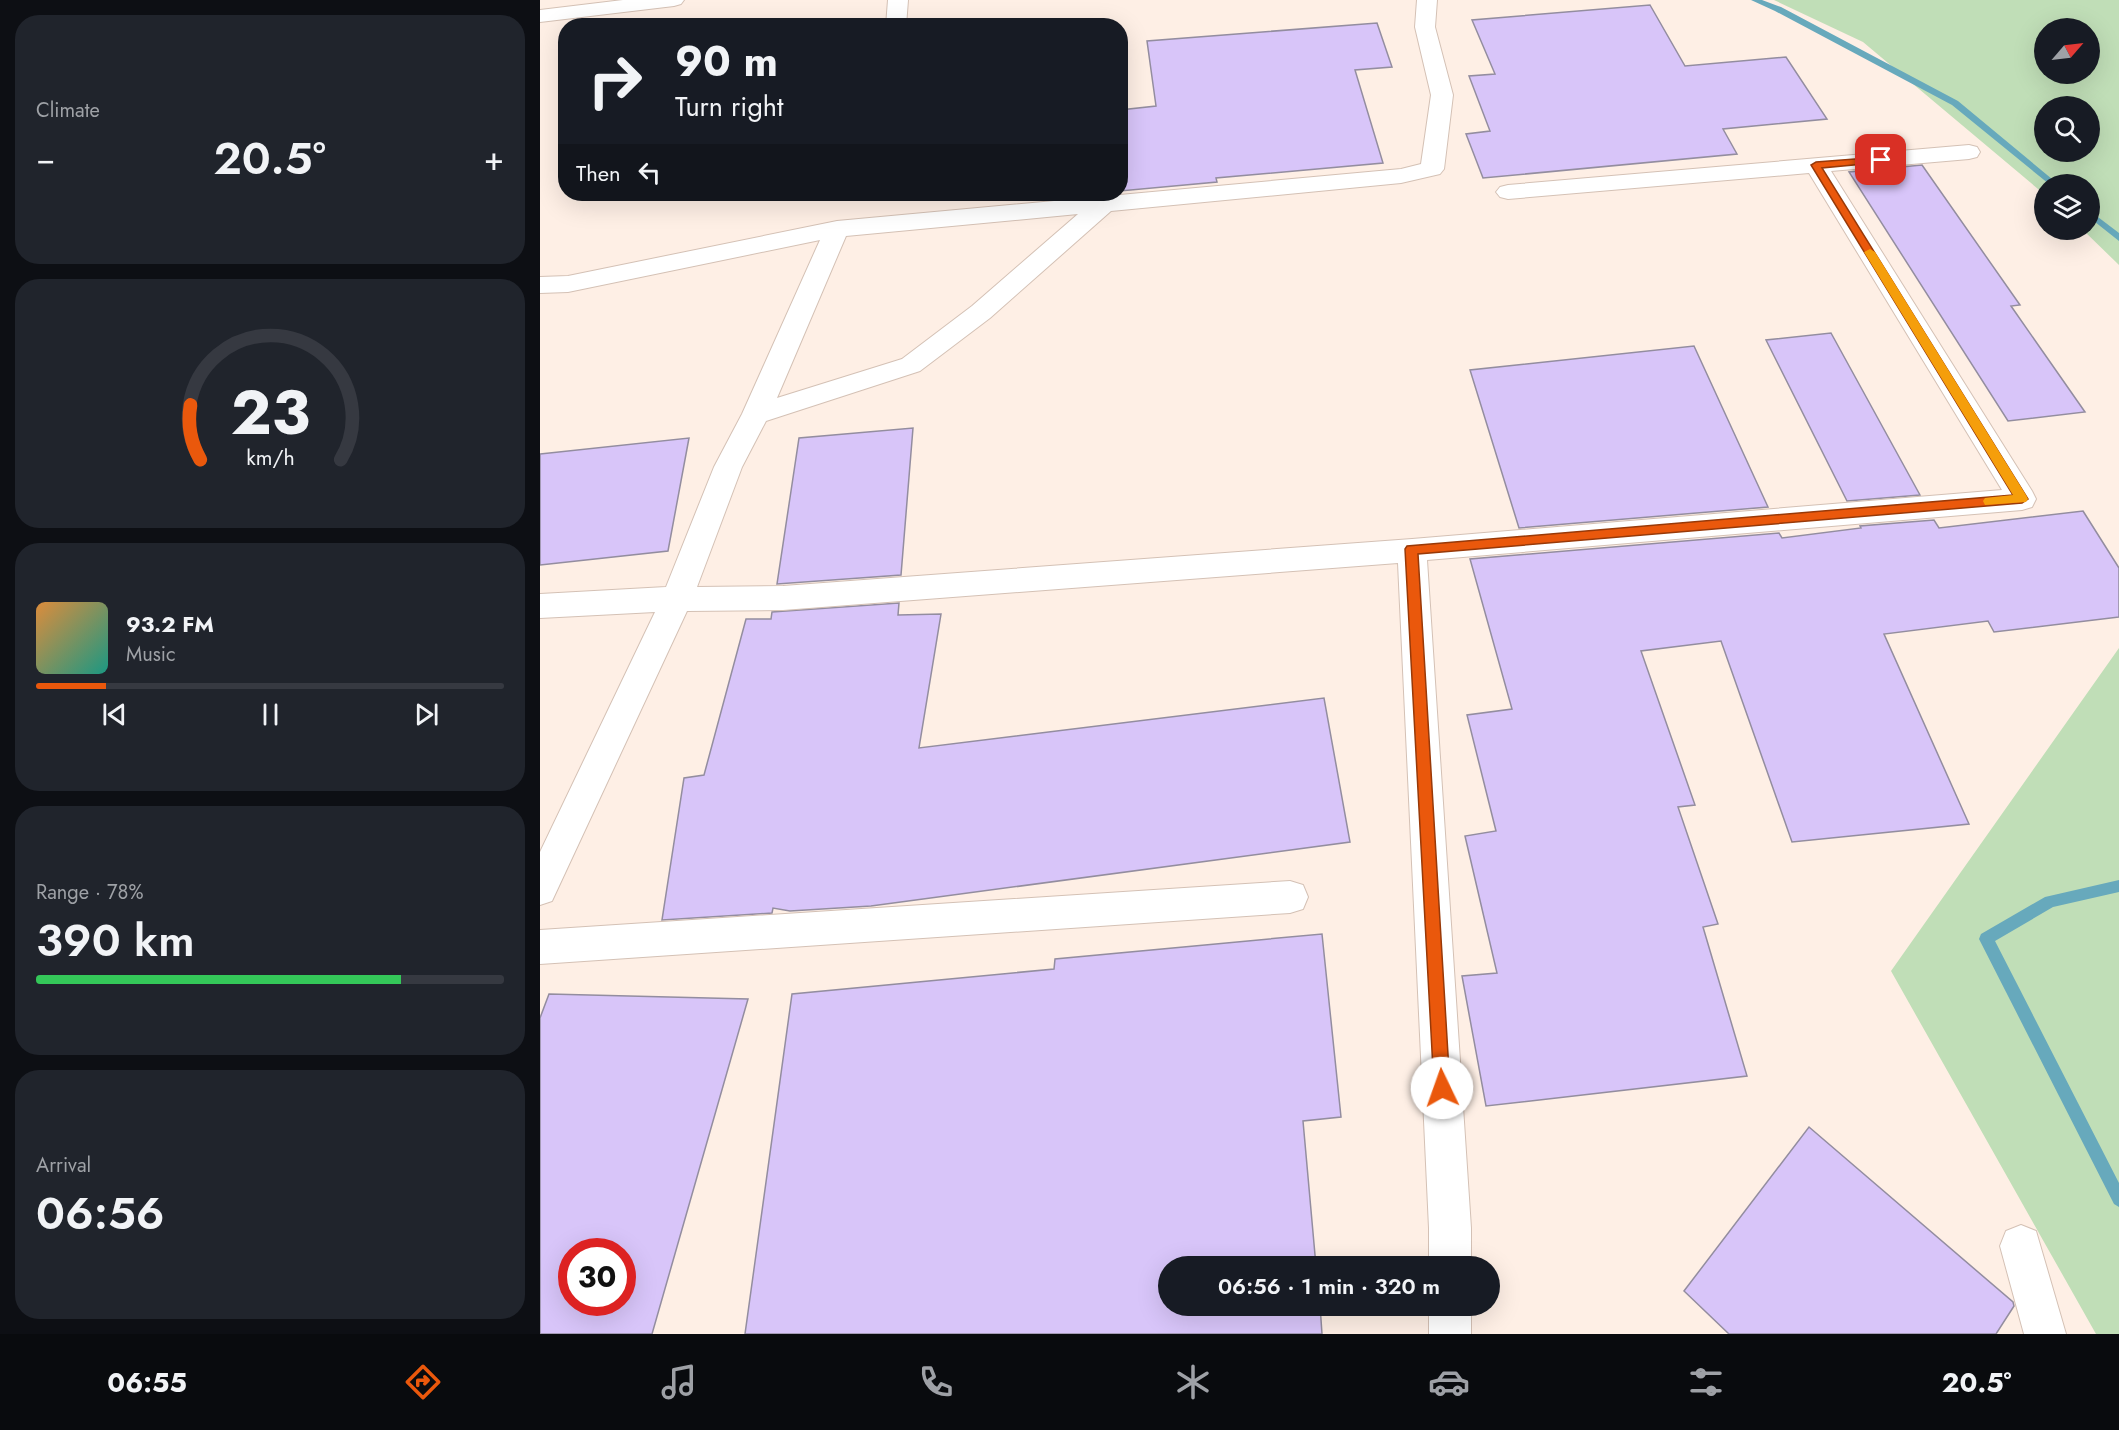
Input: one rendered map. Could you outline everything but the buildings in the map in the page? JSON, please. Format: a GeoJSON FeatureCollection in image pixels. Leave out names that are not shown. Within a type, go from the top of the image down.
{"type":"FeatureCollection","features":[{"type":"Feature","properties":{"kind":"street"},"geometry":{"type":"LineString","coordinates":[[540,16],[674,0]]}},
{"type":"Feature","properties":{"kind":"street"},"geometry":{"type":"LineString","coordinates":[[896,18],[897,0]]}},
{"type":"Feature","properties":{"kind":"street"},"geometry":{"type":"LineString","coordinates":[[540,285],[568,284],[837,229],[1401,176],[1432,169],[1442,94],[1425,27],[1434,0]]}},
{"type":"Feature","properties":{"kind":"street"},"geometry":{"type":"LineString","coordinates":[[1508,192],[1969,152]]}},
{"type":"Feature","properties":{"kind":"street"},"geometry":{"type":"LineString","coordinates":[[540,606],[677,599],[783,597],[2022,499],[1816,165]]}},
{"type":"Feature","properties":{"kind":"street"},"geometry":{"type":"LineString","coordinates":[[756,414],[910,365],[981,312],[1104,204]]}},
{"type":"Feature","properties":{"kind":"street"},"geometry":{"type":"LineString","coordinates":[[540,889],[677,599],[728,467],[756,414],[837,229]]}},
{"type":"Feature","properties":{"kind":"street"},"geometry":{"type":"LineString","coordinates":[[1412,549],[1450,1256]]}},
{"type":"Feature","properties":{"kind":"street"},"geometry":{"type":"LineString","coordinates":[[540,948],[1290,897]]}},
{"type":"Feature","properties":{"kind":"street"},"geometry":{"type":"LineString","coordinates":[[2021,1246],[2044,1334]]}},
{"type":"Feature","properties":{"kind":"street"},"geometry":{"type":"LineString","coordinates":[[1450,1316],[1450,1334]]}},
{"type":"Feature","properties":{"kind":"green space"},"geometry":{"type":"Polygon","coordinates":[[[1774,0],[2119,0],[2119,265],[2093,240],[2100,240],[2100,174],[2034,174],[2034,186],[1863,42],[1774,0]]]}},
{"type":"Feature","properties":{"kind":"green space"},"geometry":{"type":"Polygon","coordinates":[[[2119,648],[2119,1334],[2096,1334],[1891,971],[2119,648]]]}},
{"type":"Feature","properties":{"kind":"waterway"},"geometry":{"type":"LineString","coordinates":[[1755,0],[1778,9],[1955,103],[2042,174]]}},
{"type":"Feature","properties":{"kind":"waterway"},"geometry":{"type":"LineString","coordinates":[[2100,222],[2119,238]]}},
{"type":"Feature","properties":{"kind":"waterway"},"geometry":{"type":"LineString","coordinates":[[2119,886],[2050,901],[1986,939],[2119,1199]]}},
{"type":"Feature","properties":{"kind":"slow traffic"},"geometry":{"type":"LineString","coordinates":[[1870,252],[2022,499],[1990,501]]}},
{"type":"Feature","properties":{"kind":"route"},"geometry":{"type":"LineString","coordinates":[[1442,1088],[1412,549],[2022,499],[1816,165],[1881,160]]}}]}
